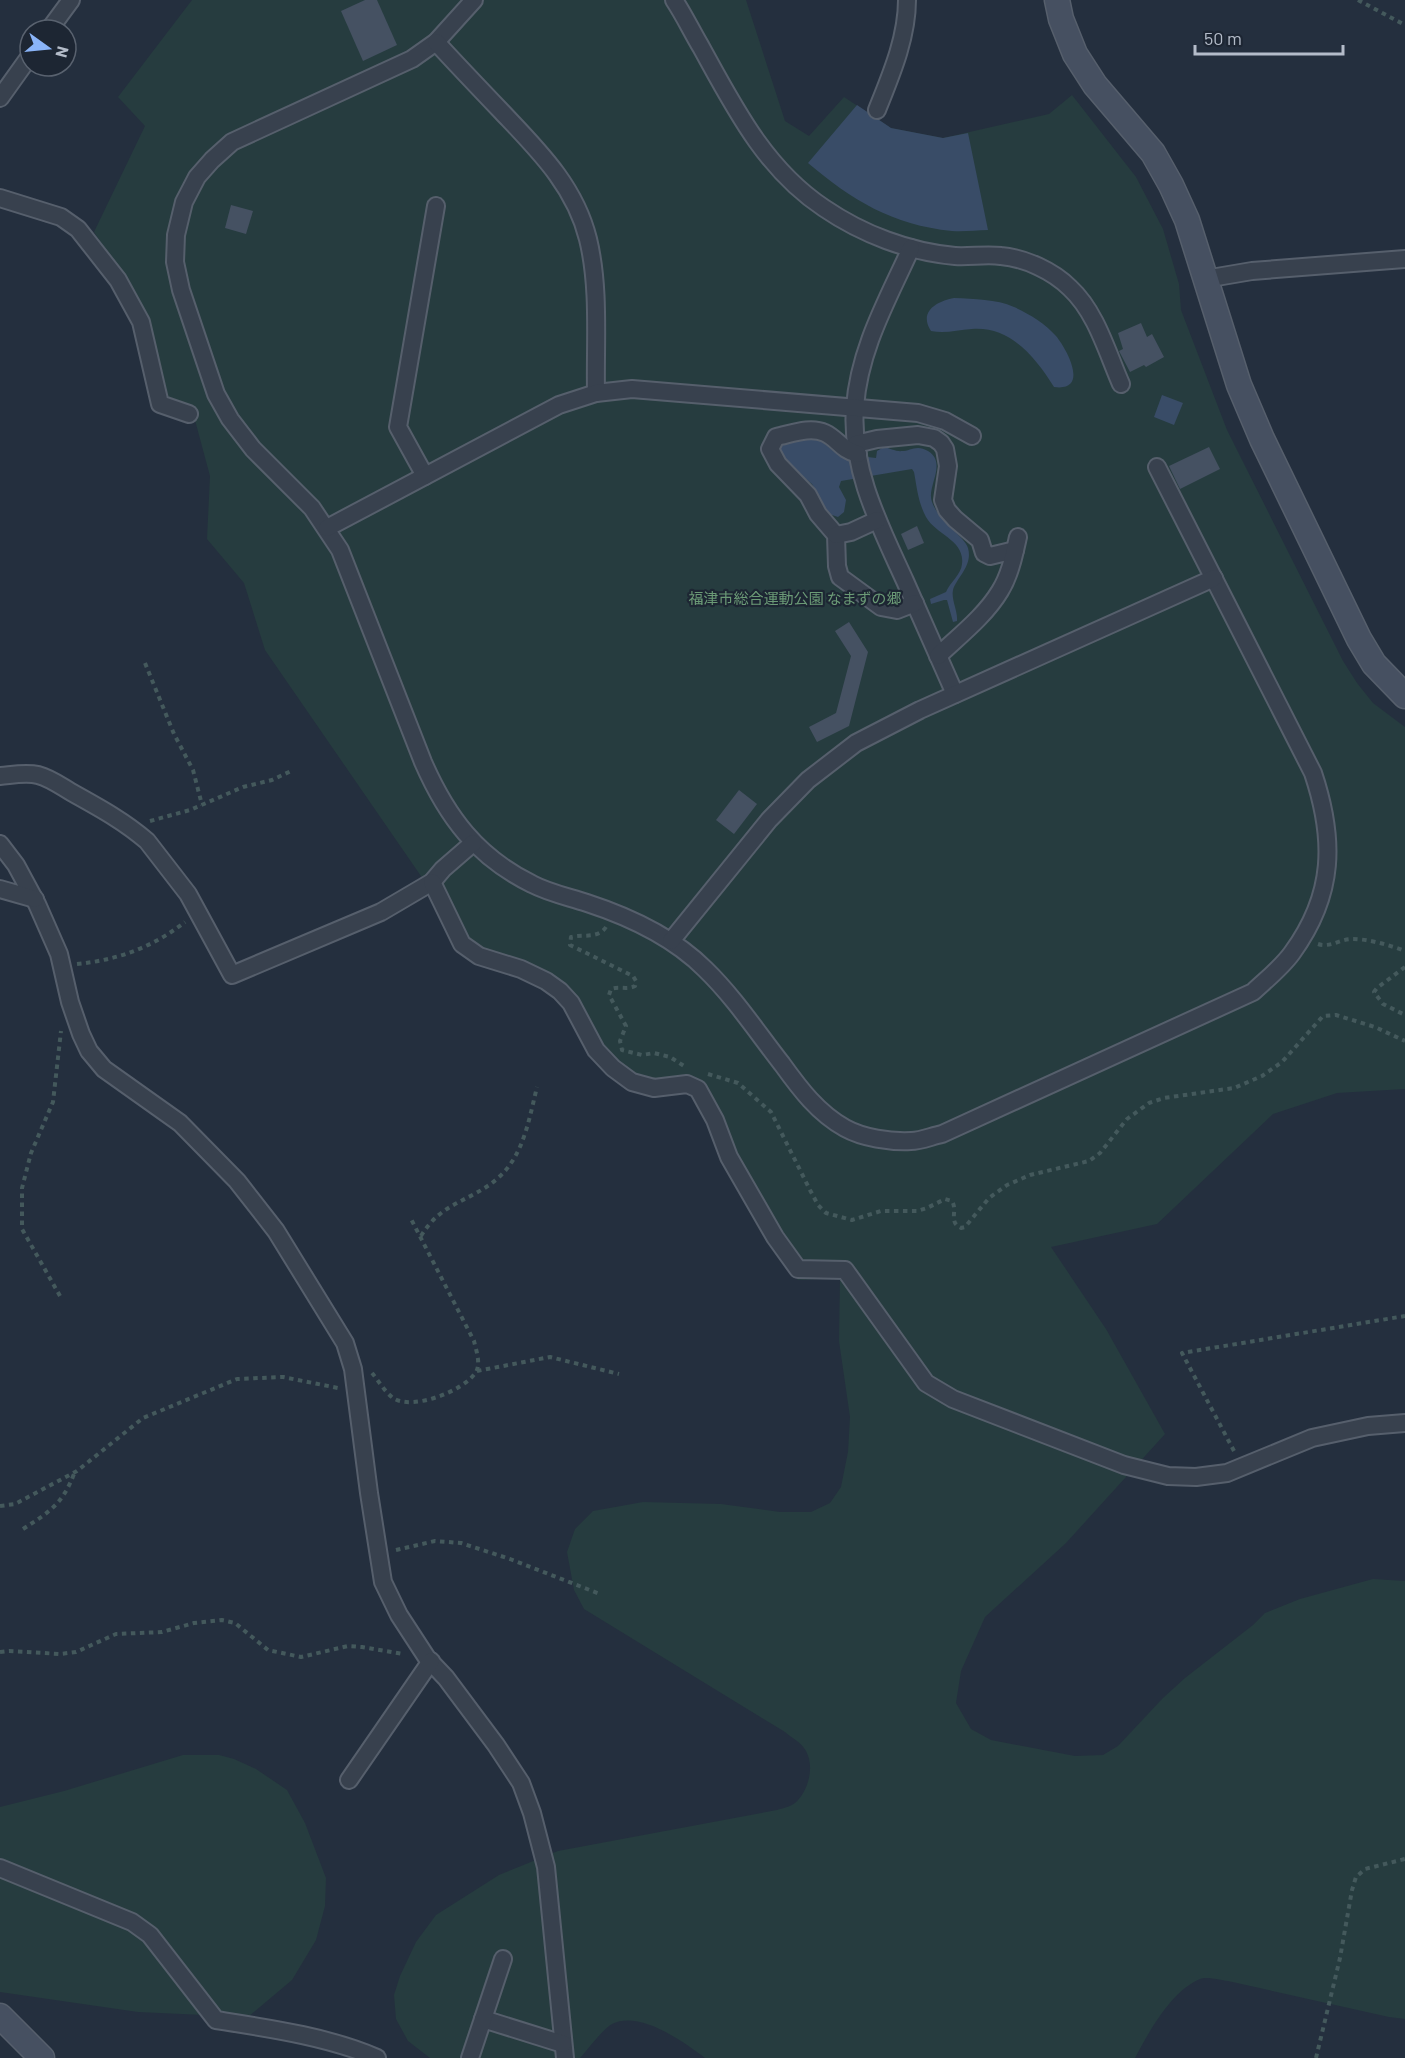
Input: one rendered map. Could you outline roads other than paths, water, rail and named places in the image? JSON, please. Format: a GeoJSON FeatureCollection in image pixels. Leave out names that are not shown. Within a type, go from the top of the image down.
{"type":"FeatureCollection","features":[{"type":"Feature","properties":{"kind":"street"},"geometry":{"type":"LineString","coordinates":[[57,18],[70,0]]}},
{"type":"Feature","properties":{"kind":"street"},"geometry":{"type":"LineString","coordinates":[[474,0],[436,42],[412,59],[232,142],[212,159],[197,177],[184,202],[176,235],[175,262],[181,290],[216,394],[230,419],[253,449],[312,508],[327,528],[344,560],[434,788],[450,815],[473,843],[501,867],[534,885],[627,917],[671,941],[705,968],[731,998],[805,1095],[827,1117],[848,1130],[879,1139],[913,1141],[942,1134],[1253,992],[1284,962],[1314,914],[1328,863],[1328,833],[1324,805],[1313,773],[1157,467]]}},
{"type":"Feature","properties":{"kind":"street"},"geometry":{"type":"LineString","coordinates":[[674,0],[753,138],[795,186],[824,208],[871,234],[911,248],[955,256],[1002,256],[1028,263],[1050,273],[1070,287],[1082,301],[1092,317],[1121,384]]}},
{"type":"Feature","properties":{"kind":"street"},"geometry":{"type":"LineString","coordinates":[[877,110],[892,74],[903,38],[907,0]]}},
{"type":"Feature","properties":{"kind":"street"},"geometry":{"type":"LineString","coordinates":[[1057,0],[1061,19],[1076,54],[1095,85],[1153,153],[1170,185],[1187,220],[1239,385],[1262,439],[1359,639],[1374,664],[1405,696]]}},
{"type":"Feature","properties":{"kind":"street"},"geometry":{"type":"LineString","coordinates":[[436,42],[543,155],[568,190],[579,214],[588,238],[593,271],[596,393]]}},
{"type":"Feature","properties":{"kind":"street"},"geometry":{"type":"LineString","coordinates":[[0,98],[18,73]]}},
{"type":"Feature","properties":{"kind":"street"},"geometry":{"type":"LineString","coordinates":[[0,198],[61,217],[78,229],[118,280],[141,322],[160,404],[189,414]]}},
{"type":"Feature","properties":{"kind":"street"},"geometry":{"type":"LineString","coordinates":[[425,476],[398,427],[436,206]]}},
{"type":"Feature","properties":{"kind":"street"},"geometry":{"type":"LineString","coordinates":[[911,248],[867,345],[855,408],[857,449],[864,483],[877,520],[955,694]]}},
{"type":"Feature","properties":{"kind":"street"},"geometry":{"type":"LineString","coordinates":[[1205,279],[1252,271],[1405,258]]}},
{"type":"Feature","properties":{"kind":"street"},"geometry":{"type":"LineString","coordinates":[[327,528],[559,405],[596,393],[632,389],[918,413],[945,421],[972,436]]}},
{"type":"Feature","properties":{"kind":"street"},"geometry":{"type":"LineString","coordinates":[[915,603],[897,610],[881,607],[840,577],[837,566],[836,535],[818,514],[808,495],[778,464],[770,449],[776,437],[812,429],[826,433],[848,451],[877,439],[918,435],[934,438],[941,443],[947,457],[943,500],[947,510],[980,540],[984,553],[990,556],[1016,544],[1001,590],[990,605],[938,656]]}},
{"type":"Feature","properties":{"kind":"street"},"geometry":{"type":"LineString","coordinates":[[836,535],[851,532],[877,520]]}},
{"type":"Feature","properties":{"kind":"street"},"geometry":{"type":"LineString","coordinates":[[671,941],[769,820],[808,780],[856,744],[890,724],[1214,578]]}},
{"type":"Feature","properties":{"kind":"street"},"geometry":{"type":"LineString","coordinates":[[0,776],[26,774],[44,778],[111,814],[139,834],[188,894],[232,975],[381,912],[432,882],[443,869],[473,843]]}},
{"type":"Feature","properties":{"kind":"street"},"geometry":{"type":"LineString","coordinates":[[0,844],[16,865],[35,899],[59,954],[70,1002],[89,1051],[104,1069],[180,1123],[237,1181],[276,1231],[345,1344],[356,1385],[383,1582],[399,1615],[429,1660],[496,1745],[521,1783],[532,1813],[546,1867],[564,2051],[483,2019]]}},
{"type":"Feature","properties":{"kind":"street"},"geometry":{"type":"LineString","coordinates":[[432,882],[462,944],[479,956],[520,969],[546,981],[560,991],[571,1003],[596,1050],[613,1068],[632,1082],[654,1088],[687,1084],[698,1089],[715,1120],[729,1157],[775,1237],[798,1269],[844,1270],[926,1383],[953,1399],[1124,1465],[1168,1476],[1196,1477],[1227,1473],[1312,1438],[1368,1426],[1405,1423]]}},
{"type":"Feature","properties":{"kind":"street"},"geometry":{"type":"LineString","coordinates":[[0,889],[35,899]]}},
{"type":"Feature","properties":{"kind":"street"},"geometry":{"type":"LineString","coordinates":[[349,1780],[429,1660]]}},
{"type":"Feature","properties":{"kind":"street"},"geometry":{"type":"LineString","coordinates":[[0,1868],[132,1922],[150,1935],[216,2020],[296,2034],[364,2052],[377,2058]]}},
{"type":"Feature","properties":{"kind":"street"},"geometry":{"type":"LineString","coordinates":[[470,2058],[503,1959]]}},
{"type":"Feature","properties":{"kind":"street"},"geometry":{"type":"LineString","coordinates":[[0,2016],[42,2058]]}},
{"type":"Feature","properties":{"kind":"water"},"geometry":{"type":"Polygon","coordinates":[[[857,105],[891,128],[943,138],[968,133],[988,230],[952,231],[930,228],[892,217],[857,199],[808,163],[857,105]]]}},
{"type":"Feature","properties":{"kind":"water"},"geometry":{"type":"Polygon","coordinates":[[[954,298],[1000,302],[1025,312],[1042,323],[1056,336],[1070,359],[1073,368],[1071,383],[1065,387],[1054,387],[1039,365],[1021,346],[999,333],[986,329],[931,331],[927,318],[928,313],[936,304],[954,298]]]}},
{"type":"Feature","properties":{"kind":"water"},"geometry":{"type":"Polygon","coordinates":[[[1162,395],[1183,403],[1174,425],[1154,417],[1162,395]]]}},
{"type":"Feature","properties":{"kind":"water"},"geometry":{"type":"Polygon","coordinates":[[[807,438],[818,440],[836,453],[845,456],[876,458],[877,451],[884,447],[900,451],[920,448],[934,456],[936,468],[932,502],[935,509],[966,544],[969,554],[967,566],[953,590],[957,621],[953,622],[947,600],[931,604],[930,599],[946,592],[960,572],[962,556],[955,543],[936,529],[926,517],[919,500],[912,469],[841,481],[839,487],[846,500],[844,512],[838,517],[829,514],[812,484],[787,463],[778,451],[786,442],[807,438]]]}},
{"type":"Feature","properties":{"kind":"park label","name":"福津市総合運動公園 なまずの郷"},"geometry":{"type":"Point","coordinates":[795,598]}}]}
